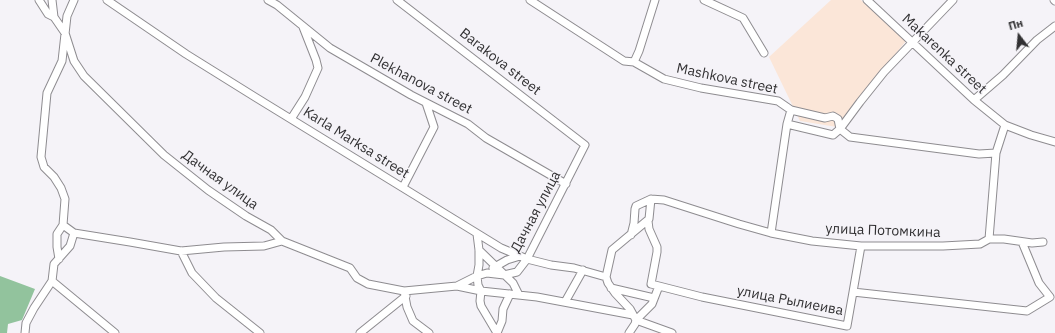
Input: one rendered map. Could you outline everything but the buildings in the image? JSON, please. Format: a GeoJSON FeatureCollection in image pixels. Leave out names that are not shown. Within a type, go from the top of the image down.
{"type":"FeatureCollection","features":[{"type":"Feature","properties":{"kind":"street"},"geometry":{"type":"LineString","coordinates":[[39,0],[48,14],[54,17]]}},
{"type":"Feature","properties":{"kind":"street"},"geometry":{"type":"LineString","coordinates":[[52,0],[54,17],[65,33]]}},
{"type":"Feature","properties":{"kind":"street"},"geometry":{"type":"LineString","coordinates":[[59,259],[57,234],[62,225],[66,200],[54,177],[44,167],[41,157],[47,94],[62,61],[68,16],[74,0]]}},
{"type":"Feature","properties":{"kind":"street","name":"Karla Marksa street"},"geometry":{"type":"LineString","coordinates":[[107,0],[186,54],[403,187],[437,210],[501,248],[524,258],[550,265],[583,270],[606,277]]}},
{"type":"Feature","properties":{"kind":"street","name":"Plekhanova street"},"geometry":{"type":"LineString","coordinates":[[268,0],[277,5],[330,48],[384,80],[468,124],[486,138],[566,184]]}},
{"type":"Feature","properties":{"kind":"street","name":"Barakova street"},"geometry":{"type":"LineString","coordinates":[[397,0],[482,64],[585,145]]}},
{"type":"Feature","properties":{"kind":"street","name":"Mashkova street"},"geometry":{"type":"LineString","coordinates":[[530,0],[624,61],[634,62],[664,79],[701,88],[778,101],[791,110],[825,118],[833,116],[838,119],[840,129],[850,137],[979,154],[996,152]]}},
{"type":"Feature","properties":{"kind":"street"},"geometry":{"type":"LineString","coordinates":[[634,62],[639,51],[655,0]]}},
{"type":"Feature","properties":{"kind":"street"},"geometry":{"type":"LineString","coordinates":[[704,0],[743,18],[764,53]]}},
{"type":"Feature","properties":{"kind":"street","name":"Makarenka street"},"geometry":{"type":"LineString","coordinates":[[867,0],[974,100],[1005,125],[1055,142]]}},
{"type":"Feature","properties":{"kind":"street"},"geometry":{"type":"LineString","coordinates":[[787,124],[833,135],[840,129],[869,90],[952,0]]}},
{"type":"Feature","properties":{"kind":"street"},"geometry":{"type":"LineString","coordinates":[[974,100],[1003,75],[1037,40],[1055,26]]}},
{"type":"Feature","properties":{"kind":"street"},"geometry":{"type":"LineString","coordinates":[[291,119],[305,97],[318,68],[303,27]]}},
{"type":"Feature","properties":{"kind":"street","name":"Дачная улица"},"geometry":{"type":"LineString","coordinates":[[65,33],[74,61],[84,76],[164,155],[208,190],[246,216],[270,230],[282,241],[350,268],[357,278],[368,284],[405,293],[457,286],[477,276],[487,273],[504,275],[517,272],[566,184],[585,145]]}},
{"type":"Feature","properties":{"kind":"street"},"geometry":{"type":"LineString","coordinates":[[403,187],[434,127],[426,103]]}},
{"type":"Feature","properties":{"kind":"street"},"geometry":{"type":"LineString","coordinates":[[771,233],[787,124],[791,110]]}},
{"type":"Feature","properties":{"kind":"street"},"geometry":{"type":"LineString","coordinates":[[989,239],[996,152],[1005,125]]}},
{"type":"Feature","properties":{"kind":"street"},"geometry":{"type":"LineString","coordinates":[[634,317],[650,307],[658,286],[651,284],[657,246],[649,229],[648,221],[651,199]]}},
{"type":"Feature","properties":{"kind":"street"},"geometry":{"type":"LineString","coordinates":[[631,235],[636,206],[651,199]]}},
{"type":"Feature","properties":{"kind":"street","name":"улица Потомкина"},"geometry":{"type":"LineString","coordinates":[[651,199],[664,200],[771,233],[812,241],[861,246],[943,246],[980,244],[989,239],[1004,239],[1032,243],[1043,242]]}},
{"type":"Feature","properties":{"kind":"street"},"geometry":{"type":"LineString","coordinates":[[629,333],[635,324],[634,317],[611,288],[606,277],[612,250],[648,221]]}},
{"type":"Feature","properties":{"kind":"street"},"geometry":{"type":"LineString","coordinates":[[62,225],[74,233],[181,251],[224,247],[264,246],[282,241]]}},
{"type":"Feature","properties":{"kind":"street"},"geometry":{"type":"LineString","coordinates":[[25,333],[26,323],[52,281],[54,264],[70,246],[74,233]]}},
{"type":"Feature","properties":{"kind":"street"},"geometry":{"type":"LineString","coordinates":[[477,234],[480,250],[477,276],[478,284],[481,290],[480,301],[497,333]]}},
{"type":"Feature","properties":{"kind":"street","name":"улица Рылиеива"},"geometry":{"type":"LineString","coordinates":[[658,286],[710,299],[847,326],[854,292],[1027,311],[1052,299],[1039,283],[1022,242]]}},
{"type":"Feature","properties":{"kind":"street"},"geometry":{"type":"LineString","coordinates":[[854,292],[861,246]]}},
{"type":"Feature","properties":{"kind":"street"},"geometry":{"type":"LineString","coordinates":[[480,250],[495,267],[513,283],[519,295]]}},
{"type":"Feature","properties":{"kind":"street"},"geometry":{"type":"LineString","coordinates":[[181,251],[192,273],[216,298],[260,333]]}},
{"type":"Feature","properties":{"kind":"street"},"geometry":{"type":"LineString","coordinates":[[487,273],[507,260],[524,258]]}},
{"type":"Feature","properties":{"kind":"street"},"geometry":{"type":"LineString","coordinates":[[564,302],[583,270]]}},
{"type":"Feature","properties":{"kind":"street"},"geometry":{"type":"LineString","coordinates":[[497,333],[502,322],[503,308],[517,272]]}},
{"type":"Feature","properties":{"kind":"street"},"geometry":{"type":"LineString","coordinates":[[52,281],[115,333]]}},
{"type":"Feature","properties":{"kind":"street"},"geometry":{"type":"LineString","coordinates":[[457,286],[564,302],[634,317],[672,333]]}},
{"type":"Feature","properties":{"kind":"street"},"geometry":{"type":"LineString","coordinates":[[611,288],[654,298]]}},
{"type":"Feature","properties":{"kind":"street"},"geometry":{"type":"LineString","coordinates":[[360,333],[405,293]]}},
{"type":"Feature","properties":{"kind":"street"},"geometry":{"type":"LineString","coordinates":[[405,293],[407,307],[413,321],[429,333]]}},
{"type":"Feature","properties":{"kind":"shaded area"},"geometry":{"type":"Polygon","coordinates":[[[831,0],[861,0],[906,41],[837,127],[800,121],[769,57],[831,0]]]}},
{"type":"Feature","properties":{"kind":"green space"},"geometry":{"type":"Polygon","coordinates":[[[0,276],[35,289],[22,320],[8,324],[7,333],[0,333],[0,276]]]}}]}
